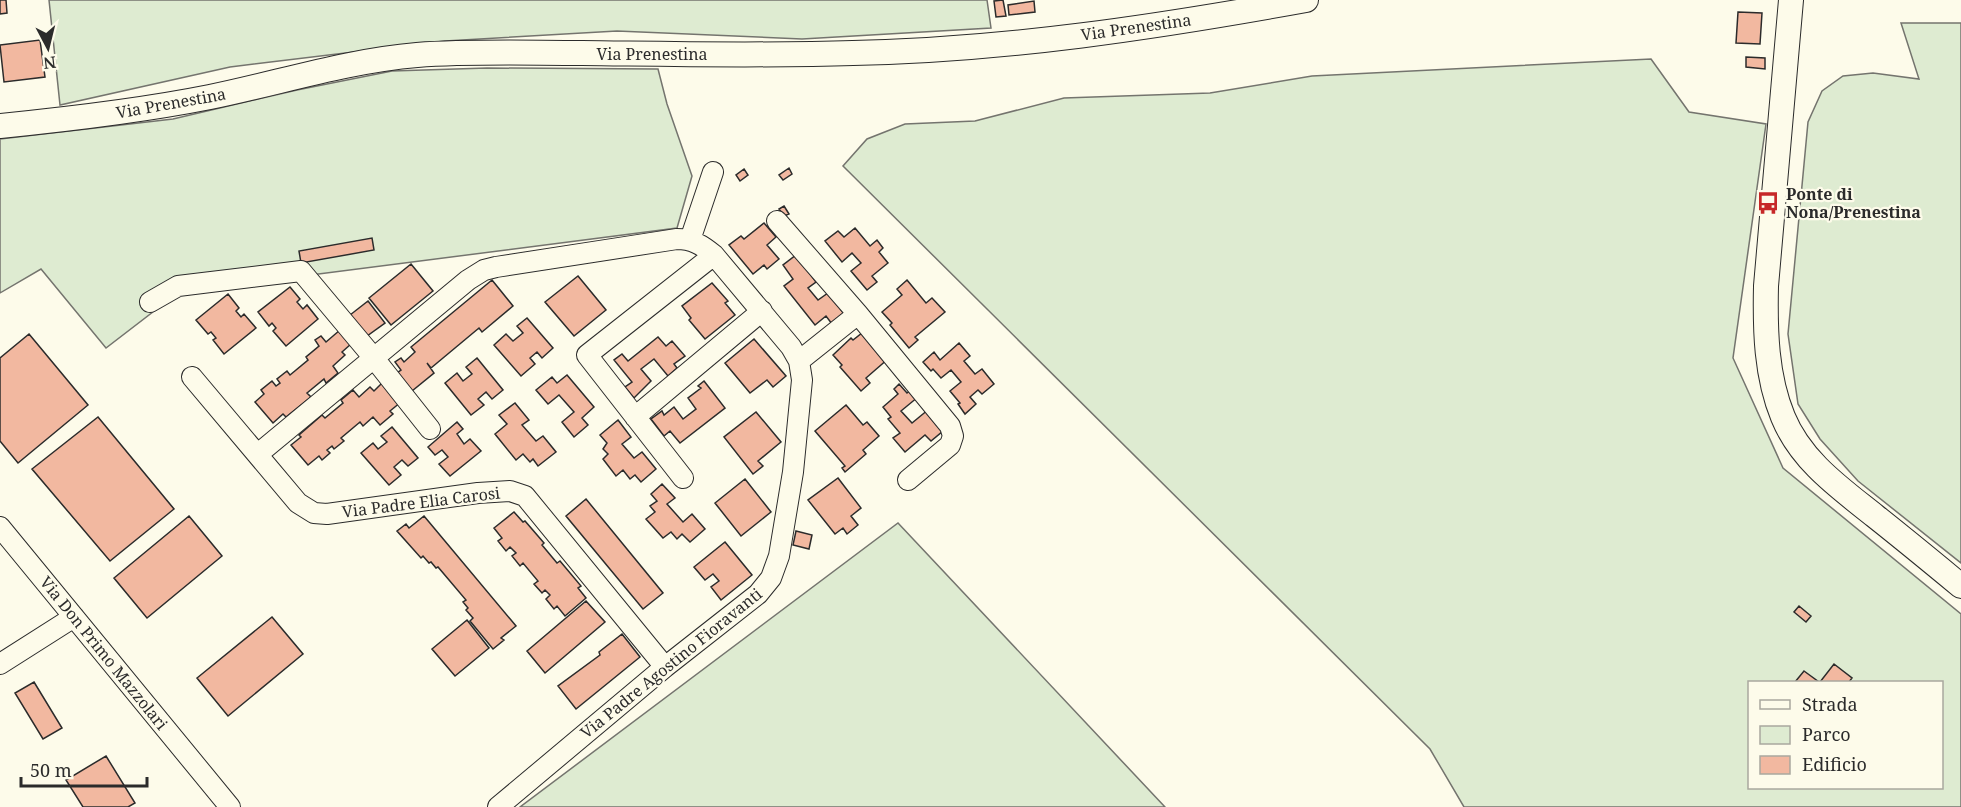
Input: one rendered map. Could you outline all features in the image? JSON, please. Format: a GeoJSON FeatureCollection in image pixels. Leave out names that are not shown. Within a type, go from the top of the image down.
{"type":"FeatureCollection","features":[{"type":"Feature","properties":{"kind":"main road","name":"Via Prenestina"},"geometry":{"type":"LineString","coordinates":[[0,126],[168,105],[232,93],[340,67],[408,56],[485,53],[789,54],[924,51],[1060,38],[1223,15],[1306,0]]}},
{"type":"Feature","properties":{"kind":"main road"},"geometry":{"type":"LineString","coordinates":[[1791,0],[1766,286],[1765,327],[1770,375],[1783,417],[1800,447],[1822,473],[1961,586]]}},
{"type":"Feature","properties":{"kind":"street"},"geometry":{"type":"LineString","coordinates":[[690,240],[713,172]]}},
{"type":"Feature","properties":{"kind":"street"},"geometry":{"type":"LineString","coordinates":[[777,222],[858,314],[947,421],[952,431],[950,445],[908,480]]}},
{"type":"Feature","properties":{"kind":"street"},"geometry":{"type":"LineString","coordinates":[[258,454],[468,280],[484,270],[503,265],[676,239],[690,240],[714,255],[786,340],[800,361],[858,314]]}},
{"type":"Feature","properties":{"kind":"street"},"geometry":{"type":"LineString","coordinates":[[683,478],[587,355],[714,255]]}},
{"type":"Feature","properties":{"kind":"street"},"geometry":{"type":"LineString","coordinates":[[150,302],[178,286],[302,271],[374,357],[430,429]]}},
{"type":"Feature","properties":{"kind":"street"},"geometry":{"type":"LineString","coordinates":[[635,417],[762,312]]}},
{"type":"Feature","properties":{"kind":"street","name":"Via Padre Agostino Fioravanti"},"geometry":{"type":"LineString","coordinates":[[498,807],[665,667],[758,594],[767,584],[775,572],[793,472],[802,380],[800,361]]}},
{"type":"Feature","properties":{"kind":"street","name":"Via Padre Elia Carosi"},"geometry":{"type":"LineString","coordinates":[[192,377],[301,506],[320,514],[456,495],[510,491],[521,494],[528,499],[665,667]]}},
{"type":"Feature","properties":{"kind":"street","name":"Via Don Primo Mazzolari"},"geometry":{"type":"LineString","coordinates":[[0,527],[230,807]]}},
{"type":"Feature","properties":{"kind":"street"},"geometry":{"type":"LineString","coordinates":[[0,664],[74,617]]}},
{"type":"Feature","properties":{"kind":"green space"},"geometry":{"type":"Polygon","coordinates":[[[49,0],[987,0],[991,28],[802,39],[617,31],[445,41],[230,67],[60,105],[49,0]]]}},
{"type":"Feature","properties":{"kind":"green space"},"geometry":{"type":"Polygon","coordinates":[[[1901,23],[1961,23],[1961,563],[1858,481],[1820,439],[1798,404],[1788,334],[1808,122],[1822,91],[1843,76],[1873,73],[1919,79],[1901,23]]]}},
{"type":"Feature","properties":{"kind":"green space"},"geometry":{"type":"Polygon","coordinates":[[[1651,59],[1689,112],[1766,124],[1733,358],[1783,468],[1961,614],[1961,807],[1464,807],[1430,749],[843,166],[867,139],[905,124],[975,121],[1064,98],[1210,93],[1312,76],[1651,59]]]}},
{"type":"Feature","properties":{"kind":"green space"},"geometry":{"type":"Polygon","coordinates":[[[487,68],[658,69],[667,104],[692,176],[677,228],[179,292],[106,348],[41,269],[0,293],[0,139],[173,119],[392,71],[487,68]]]}},
{"type":"Feature","properties":{"kind":"green space"},"geometry":{"type":"Polygon","coordinates":[[[898,523],[1165,807],[520,807],[898,523]]]}},
{"type":"Feature","properties":{"kind":"building"},"geometry":{"type":"Polygon","coordinates":[[[0,0],[6,0],[7,13],[0,14],[0,0]]]}},
{"type":"Feature","properties":{"kind":"building"},"geometry":{"type":"Polygon","coordinates":[[[1003,0],[1006,16],[996,17],[994,1],[1003,0]]]}},
{"type":"Feature","properties":{"kind":"building"},"geometry":{"type":"Polygon","coordinates":[[[1034,1],[1035,12],[1009,15],[1008,5],[1034,1]]]}},
{"type":"Feature","properties":{"kind":"building"},"geometry":{"type":"Polygon","coordinates":[[[1738,12],[1762,13],[1760,44],[1736,43],[1738,12]]]}},
{"type":"Feature","properties":{"kind":"building"},"geometry":{"type":"Polygon","coordinates":[[[40,40],[45,77],[4,82],[0,45],[40,40]]]}},
{"type":"Feature","properties":{"kind":"building"},"geometry":{"type":"Polygon","coordinates":[[[1746,57],[1765,58],[1765,69],[1746,67],[1746,57]]]}},
{"type":"Feature","properties":{"kind":"building"},"geometry":{"type":"Polygon","coordinates":[[[789,168],[792,174],[783,180],[779,175],[789,168]]]}},
{"type":"Feature","properties":{"kind":"building"},"geometry":{"type":"Polygon","coordinates":[[[744,169],[748,175],[740,181],[736,175],[744,169]]]}},
{"type":"Feature","properties":{"kind":"building"},"geometry":{"type":"Polygon","coordinates":[[[784,206],[789,214],[784,216],[779,209],[784,206]]]}},
{"type":"Feature","properties":{"kind":"building"},"geometry":{"type":"Polygon","coordinates":[[[764,223],[776,237],[767,245],[779,259],[767,269],[764,265],[753,274],[729,245],[741,236],[744,239],[764,223]]]}},
{"type":"Feature","properties":{"kind":"building"},"geometry":{"type":"Polygon","coordinates":[[[855,228],[870,246],[877,240],[883,248],[879,252],[888,263],[872,276],[877,282],[867,290],[851,271],[861,263],[852,253],[842,262],[825,241],[838,231],[844,237],[855,228]]]}},
{"type":"Feature","properties":{"kind":"building"},"geometry":{"type":"Polygon","coordinates":[[[372,238],[374,250],[301,263],[299,251],[372,238]]]}},
{"type":"Feature","properties":{"kind":"building"},"geometry":{"type":"Polygon","coordinates":[[[796,255],[816,282],[808,288],[818,300],[828,293],[845,315],[832,324],[826,316],[815,325],[784,286],[793,279],[783,265],[796,255]]]}},
{"type":"Feature","properties":{"kind":"building"},"geometry":{"type":"Polygon","coordinates":[[[411,264],[433,291],[391,325],[369,298],[411,264]]]}},
{"type":"Feature","properties":{"kind":"building"},"geometry":{"type":"Polygon","coordinates":[[[578,276],[606,310],[574,336],[545,302],[578,276]]]}},
{"type":"Feature","properties":{"kind":"building"},"geometry":{"type":"Polygon","coordinates":[[[492,280],[513,306],[482,332],[479,328],[431,368],[427,363],[434,373],[412,391],[397,373],[401,370],[395,362],[401,358],[404,362],[415,352],[411,347],[492,280]]]}},
{"type":"Feature","properties":{"kind":"building"},"geometry":{"type":"Polygon","coordinates":[[[907,280],[926,303],[932,298],[945,312],[915,337],[918,340],[909,348],[882,312],[902,295],[897,289],[907,280]]]}},
{"type":"Feature","properties":{"kind":"building"},"geometry":{"type":"Polygon","coordinates":[[[712,283],[728,301],[725,303],[735,315],[705,339],[689,320],[691,318],[682,306],[712,283]]]}},
{"type":"Feature","properties":{"kind":"building"},"geometry":{"type":"Polygon","coordinates":[[[290,287],[300,299],[297,302],[303,309],[307,305],[318,319],[286,346],[273,331],[276,328],[272,323],[269,326],[258,312],[290,287]]]}},
{"type":"Feature","properties":{"kind":"building"},"geometry":{"type":"Polygon","coordinates":[[[228,294],[239,308],[236,311],[241,317],[244,314],[256,328],[224,354],[213,340],[216,338],[211,332],[208,334],[196,320],[228,294]]]}},
{"type":"Feature","properties":{"kind":"building"},"geometry":{"type":"Polygon","coordinates":[[[368,301],[385,323],[367,336],[350,315],[368,301]]]}},
{"type":"Feature","properties":{"kind":"building"},"geometry":{"type":"Polygon","coordinates":[[[527,318],[553,348],[542,358],[537,352],[530,358],[535,364],[521,376],[494,345],[506,334],[513,341],[523,333],[517,326],[527,318]]]}},
{"type":"Feature","properties":{"kind":"building"},"geometry":{"type":"Polygon","coordinates":[[[340,330],[351,344],[342,352],[345,355],[333,366],[338,373],[326,383],[324,379],[307,393],[311,397],[286,417],[283,414],[273,423],[255,402],[264,394],[261,390],[272,381],[276,386],[280,383],[277,379],[287,371],[290,375],[308,360],[306,357],[319,346],[315,340],[321,336],[326,342],[340,330]]]}},
{"type":"Feature","properties":{"kind":"building"},"geometry":{"type":"Polygon","coordinates":[[[862,333],[889,358],[866,378],[870,383],[861,391],[840,367],[842,365],[833,355],[851,338],[853,340],[862,333]]]}},
{"type":"Feature","properties":{"kind":"building"},"geometry":{"type":"Polygon","coordinates":[[[29,334],[88,405],[18,463],[0,441],[0,358],[29,334]]]}},
{"type":"Feature","properties":{"kind":"building"},"geometry":{"type":"Polygon","coordinates":[[[658,337],[666,346],[672,341],[685,356],[674,364],[677,368],[668,376],[654,359],[641,369],[651,381],[634,398],[625,387],[632,382],[614,360],[622,354],[628,361],[658,337]]]}},
{"type":"Feature","properties":{"kind":"building"},"geometry":{"type":"Polygon","coordinates":[[[754,339],[786,376],[773,387],[767,380],[750,393],[725,363],[754,339]]]}},
{"type":"Feature","properties":{"kind":"building"},"geometry":{"type":"Polygon","coordinates":[[[959,343],[970,356],[964,361],[975,374],[982,369],[994,384],[982,394],[978,390],[970,397],[976,404],[965,414],[958,404],[960,403],[950,391],[961,382],[951,370],[941,378],[923,362],[934,352],[940,360],[959,343]]]}},
{"type":"Feature","properties":{"kind":"building"},"geometry":{"type":"Polygon","coordinates":[[[477,358],[503,390],[492,399],[486,392],[478,399],[484,405],[471,415],[445,383],[457,373],[463,381],[472,374],[466,367],[477,358]]]}},
{"type":"Feature","properties":{"kind":"building"},"geometry":{"type":"Polygon","coordinates":[[[567,375],[594,407],[582,418],[588,425],[574,437],[562,422],[574,412],[559,395],[548,404],[536,390],[552,377],[557,383],[567,375]]]}},
{"type":"Feature","properties":{"kind":"building"},"geometry":{"type":"Polygon","coordinates":[[[704,381],[725,408],[680,443],[670,431],[664,436],[651,419],[662,411],[664,415],[674,407],[683,419],[696,409],[688,398],[701,388],[698,386],[704,381]]]}},
{"type":"Feature","properties":{"kind":"building"},"geometry":{"type":"Polygon","coordinates":[[[383,382],[401,402],[390,411],[393,414],[380,425],[373,417],[363,426],[360,422],[341,438],[344,441],[334,449],[332,446],[327,450],[330,453],[322,460],[319,456],[308,465],[291,445],[301,437],[299,435],[322,415],[325,418],[343,403],[341,400],[353,390],[359,397],[370,387],[374,391],[383,382]]]}},
{"type":"Feature","properties":{"kind":"building"},"geometry":{"type":"Polygon","coordinates":[[[899,384],[907,393],[912,389],[918,397],[901,411],[912,423],[929,409],[943,431],[931,441],[925,435],[905,452],[893,438],[900,433],[888,419],[891,417],[883,407],[898,394],[894,389],[899,384]]]}},
{"type":"Feature","properties":{"kind":"building"},"geometry":{"type":"Polygon","coordinates":[[[515,403],[529,420],[522,425],[536,441],[543,436],[556,452],[538,466],[533,459],[530,462],[523,454],[516,460],[495,434],[507,424],[499,415],[515,403]]]}},
{"type":"Feature","properties":{"kind":"building"},"geometry":{"type":"Polygon","coordinates":[[[846,405],[863,425],[867,422],[879,436],[863,450],[866,454],[845,472],[842,468],[845,466],[815,431],[846,405]]]}},
{"type":"Feature","properties":{"kind":"building"},"geometry":{"type":"Polygon","coordinates":[[[756,412],[781,442],[758,461],[763,466],[753,474],[724,437],[756,412]]]}},
{"type":"Feature","properties":{"kind":"building"},"geometry":{"type":"Polygon","coordinates":[[[98,417],[174,509],[110,561],[32,469],[98,417]]]}},
{"type":"Feature","properties":{"kind":"building"},"geometry":{"type":"Polygon","coordinates":[[[618,420],[631,437],[622,444],[634,458],[642,452],[656,469],[641,482],[635,475],[630,479],[623,470],[616,476],[603,459],[608,454],[603,449],[607,443],[600,435],[618,420]]]}},
{"type":"Feature","properties":{"kind":"building"},"geometry":{"type":"Polygon","coordinates":[[[457,422],[463,429],[457,434],[464,444],[470,439],[481,451],[450,476],[439,464],[448,457],[442,450],[435,455],[428,447],[457,422]]]}},
{"type":"Feature","properties":{"kind":"building"},"geometry":{"type":"Polygon","coordinates":[[[392,427],[418,458],[408,466],[402,460],[394,467],[401,475],[389,485],[361,453],[373,443],[378,449],[387,442],[381,436],[392,427]]]}},
{"type":"Feature","properties":{"kind":"building"},"geometry":{"type":"Polygon","coordinates":[[[838,478],[861,508],[851,516],[858,525],[847,534],[843,528],[835,534],[808,500],[838,478]]]}},
{"type":"Feature","properties":{"kind":"building"},"geometry":{"type":"Polygon","coordinates":[[[745,479],[771,512],[741,536],[715,503],[745,479]]]}},
{"type":"Feature","properties":{"kind":"building"},"geometry":{"type":"Polygon","coordinates":[[[662,484],[675,498],[667,504],[683,522],[692,514],[705,529],[690,542],[682,534],[677,539],[671,532],[663,538],[646,519],[655,512],[650,506],[657,501],[651,494],[662,484]]]}},
{"type":"Feature","properties":{"kind":"building"},"geometry":{"type":"Polygon","coordinates":[[[586,499],[663,593],[643,609],[566,516],[586,499]]]}},
{"type":"Feature","properties":{"kind":"building"},"geometry":{"type":"Polygon","coordinates":[[[514,512],[544,543],[542,545],[557,563],[560,561],[581,586],[578,588],[586,598],[565,616],[557,606],[554,609],[546,599],[550,595],[545,590],[542,593],[534,584],[538,581],[523,563],[520,566],[512,556],[516,553],[510,547],[506,551],[498,541],[502,538],[494,528],[514,512]]]}},
{"type":"Feature","properties":{"kind":"building"},"geometry":{"type":"Polygon","coordinates":[[[189,516],[222,556],[147,618],[114,578],[189,516]]]}},
{"type":"Feature","properties":{"kind":"building"},"geometry":{"type":"Polygon","coordinates":[[[424,516],[516,626],[501,638],[504,640],[493,649],[470,621],[473,618],[466,610],[468,608],[463,602],[466,600],[438,567],[429,563],[423,556],[421,558],[397,531],[406,524],[409,528],[424,516]]]}},
{"type":"Feature","properties":{"kind":"building"},"geometry":{"type":"Polygon","coordinates":[[[796,531],[812,535],[809,549],[793,545],[796,531]]]}},
{"type":"Feature","properties":{"kind":"building"},"geometry":{"type":"Polygon","coordinates":[[[725,542],[752,575],[721,600],[711,587],[719,581],[713,574],[705,580],[694,567],[725,542]]]}},
{"type":"Feature","properties":{"kind":"building"},"geometry":{"type":"Polygon","coordinates":[[[586,601],[605,622],[545,673],[527,651],[586,601]]]}},
{"type":"Feature","properties":{"kind":"building"},"geometry":{"type":"Polygon","coordinates":[[[1799,606],[1811,616],[1806,622],[1794,612],[1799,606]]]}},
{"type":"Feature","properties":{"kind":"building"},"geometry":{"type":"Polygon","coordinates":[[[272,617],[303,654],[228,716],[197,678],[272,617]]]}},
{"type":"Feature","properties":{"kind":"building"},"geometry":{"type":"Polygon","coordinates":[[[467,620],[489,648],[455,676],[432,649],[467,620]]]}},
{"type":"Feature","properties":{"kind":"building"},"geometry":{"type":"Polygon","coordinates":[[[622,634],[640,657],[576,709],[558,686],[600,655],[599,652],[622,634]]]}},
{"type":"Feature","properties":{"kind":"building"},"geometry":{"type":"Polygon","coordinates":[[[1834,664],[1852,678],[1850,681],[1821,681],[1834,664]]]}},
{"type":"Feature","properties":{"kind":"building"},"geometry":{"type":"Polygon","coordinates":[[[1804,671],[1818,681],[1796,681],[1804,671]]]}},
{"type":"Feature","properties":{"kind":"building"},"geometry":{"type":"Polygon","coordinates":[[[34,682],[62,728],[43,739],[15,693],[34,682]]]}},
{"type":"Feature","properties":{"kind":"building"},"geometry":{"type":"Polygon","coordinates":[[[106,756],[135,803],[128,807],[83,807],[66,780],[106,756]]]}},
{"type":"Feature","properties":{"kind":"place","name":"Ponte di Nona/Prenestina"},"geometry":{"type":"Point","coordinates":[1768,203]}}]}
